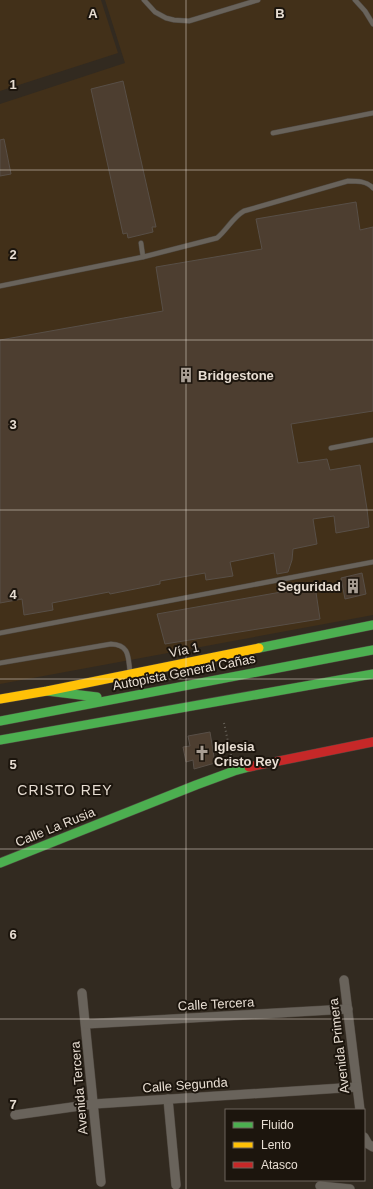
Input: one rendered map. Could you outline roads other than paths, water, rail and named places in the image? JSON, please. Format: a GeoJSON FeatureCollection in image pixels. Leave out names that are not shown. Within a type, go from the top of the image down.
{"type":"FeatureCollection","features":[{"type":"Feature","properties":{"kind":"main road","name":"Vía 1"},"geometry":{"type":"LineString","coordinates":[[0,699],[47,691],[373,625]]}},
{"type":"Feature","properties":{"kind":"main road","name":"Autopista General Cañas"},"geometry":{"type":"LineString","coordinates":[[0,721],[373,650]]}},
{"type":"Feature","properties":{"kind":"main road"},"geometry":{"type":"LineString","coordinates":[[0,740],[373,674]]}},
{"type":"Feature","properties":{"kind":"main road"},"geometry":{"type":"LineString","coordinates":[[47,691],[116,699]]}},
{"type":"Feature","properties":{"kind":"main road","name":"Calle La Rusia"},"geometry":{"type":"LineString","coordinates":[[0,863],[234,771],[275,761],[373,742]]}},
{"type":"Feature","properties":{"kind":"street","name":"Avenida Primera"},"geometry":{"type":"LineString","coordinates":[[344,980],[360,1109]]}},
{"type":"Feature","properties":{"kind":"street","name":"Avenida Tercera"},"geometry":{"type":"LineString","coordinates":[[82,993],[101,1182]]}},
{"type":"Feature","properties":{"kind":"street","name":"Calle Tercera"},"geometry":{"type":"LineString","coordinates":[[86,1024],[348,1009]]}},
{"type":"Feature","properties":{"kind":"street","name":"Calle Segunda"},"geometry":{"type":"LineString","coordinates":[[15,1115],[94,1104],[357,1087]]}},
{"type":"Feature","properties":{"kind":"street"},"geometry":{"type":"LineString","coordinates":[[168,1099],[176,1186]]}},
{"type":"Feature","properties":{"kind":"street"},"geometry":{"type":"LineString","coordinates":[[320,1186],[350,1189]]}},
{"type":"Feature","properties":{"kind":"lane"},"geometry":{"type":"LineString","coordinates":[[144,0],[156,12],[166,18],[189,21],[258,0]]}},
{"type":"Feature","properties":{"kind":"lane"},"geometry":{"type":"LineString","coordinates":[[355,0],[366,11],[373,24]]}},
{"type":"Feature","properties":{"kind":"lane"},"geometry":{"type":"LineString","coordinates":[[273,133],[373,113]]}},
{"type":"Feature","properties":{"kind":"lane"},"geometry":{"type":"LineString","coordinates":[[0,286],[143,257],[217,238],[224,233],[239,214],[244,211],[348,181],[360,181],[370,185],[373,188]]}},
{"type":"Feature","properties":{"kind":"lane"},"geometry":{"type":"LineString","coordinates":[[141,243],[143,257]]}},
{"type":"Feature","properties":{"kind":"lane"},"geometry":{"type":"LineString","coordinates":[[331,448],[373,440]]}},
{"type":"Feature","properties":{"kind":"lane"},"geometry":{"type":"LineString","coordinates":[[0,633],[373,562]]}},
{"type":"Feature","properties":{"kind":"lane"},"geometry":{"type":"LineString","coordinates":[[0,663],[118,644],[123,646],[126,651],[131,674]]}},
{"type":"Feature","properties":{"kind":"place","name":"Bridgestone"},"geometry":{"type":"Point","coordinates":[186,375]}},
{"type":"Feature","properties":{"kind":"place","name":"Seguridad"},"geometry":{"type":"Point","coordinates":[353,586]}},
{"type":"Feature","properties":{"kind":"place","name":"Iglesia Cristo Rey"},"geometry":{"type":"Point","coordinates":[202,753]}},
{"type":"Feature","properties":{"kind":"district","name":"CRISTO REY"},"geometry":{"type":"Point","coordinates":[65,790]}}]}
